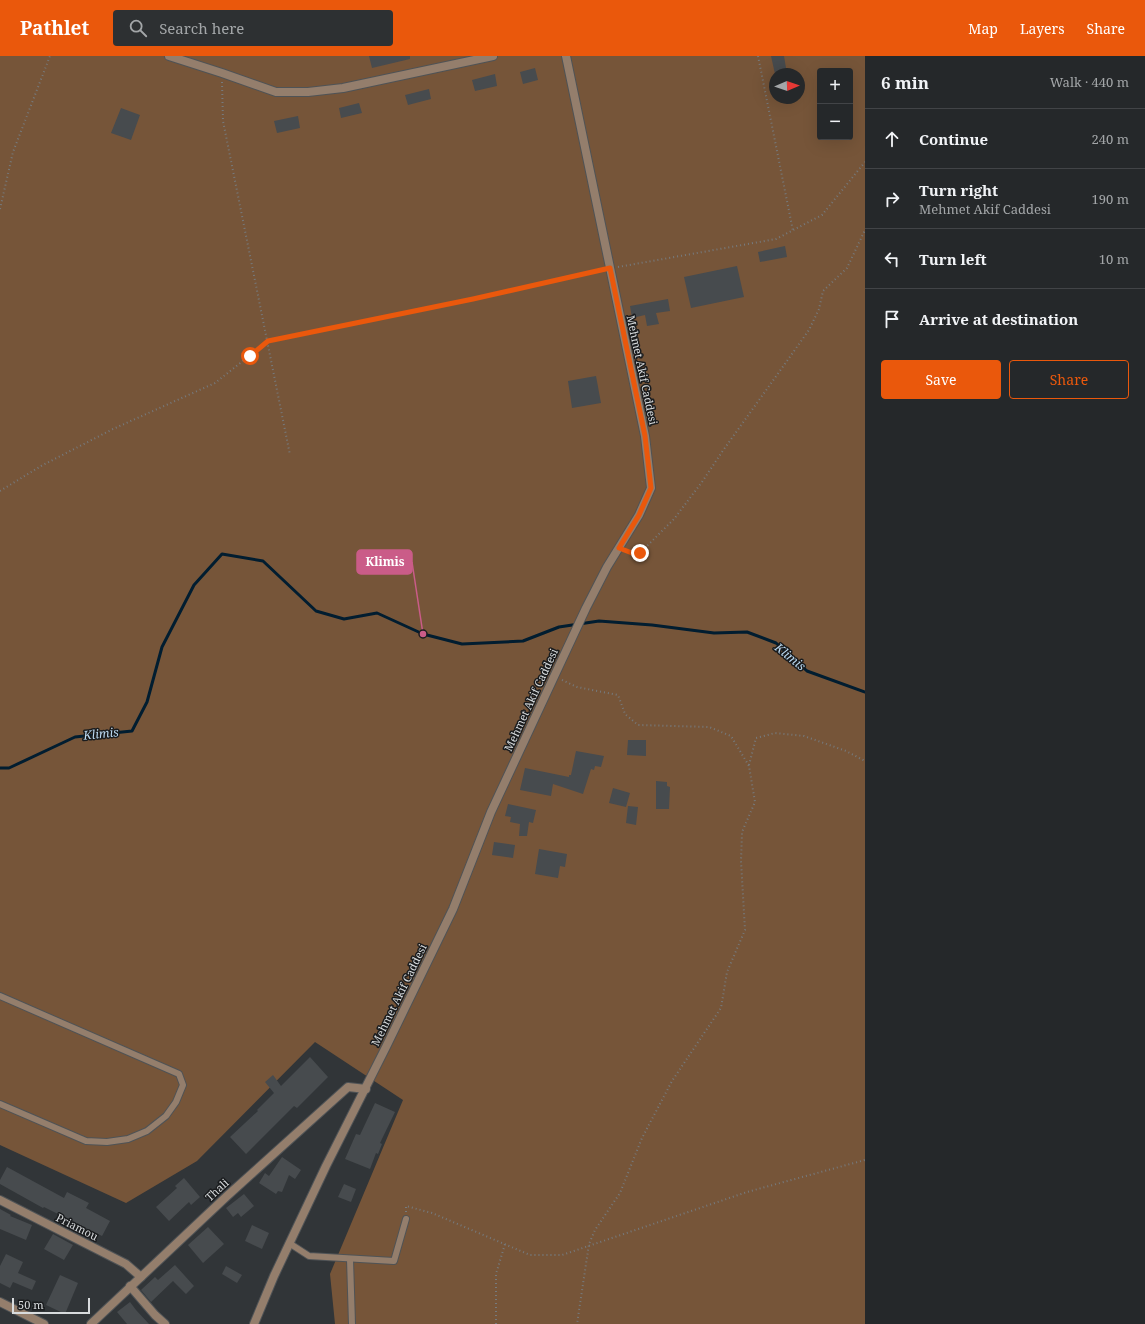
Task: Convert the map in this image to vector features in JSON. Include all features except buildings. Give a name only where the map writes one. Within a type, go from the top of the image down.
[{"type":"street","points":[[169,56],[222,72],[276,92],[308,92],[344,88],[493,56]]},
{"type":"street","name":"Mehmet Akif Caddesi","points":[[254,1324],[289,1243],[326,1166],[366,1089],[453,909],[492,812],[586,608],[607,567],[639,515],[651,488],[645,436],[566,56]]},
{"type":"street","name":"Thali","points":[[91,1324],[226,1196],[348,1087],[366,1089]]},
{"type":"street","name":"Priamou","points":[[0,1200],[126,1264],[140,1277]]},
{"type":"street","points":[[130,1286],[155,1315],[165,1324]]},
{"type":"street","points":[[0,1302],[44,1324]]},
{"type":"lane","points":[[0,996],[179,1074],[183,1085],[176,1102],[166,1116],[147,1131],[128,1139],[107,1142],[86,1141],[0,1104]]},
{"type":"lane","points":[[289,1243],[309,1256],[394,1261],[406,1218]]},
{"type":"lane","points":[[350,1259],[352,1324]]},
{"type":"path","points":[[0,209],[13,152],[50,56]]},
{"type":"path","points":[[758,56],[793,232]]},
{"type":"path","points":[[222,72],[221,91],[223,121],[290,455]]},
{"type":"path","points":[[0,491],[41,466],[113,429],[215,382],[268,341],[473,299],[610,268],[776,239],[793,232],[822,215],[865,162]]},
{"type":"path","points":[[619,548],[632,553],[640,553],[674,519],[702,482],[809,330],[819,309],[823,290],[846,268],[865,230]]},
{"type":"path","points":[[554,677],[577,687],[618,695],[625,714],[638,725],[709,727],[731,736],[749,766],[755,802],[742,832],[741,861],[745,930],[727,972],[721,1008],[672,1082],[642,1138],[620,1193],[595,1230],[589,1244],[578,1324]]},
{"type":"path","points":[[749,766],[756,738],[775,733],[804,736],[846,751],[865,761]]},
{"type":"path","points":[[406,1218],[406,1206],[432,1213],[530,1255],[562,1255],[589,1244],[747,1192],[865,1160]]},
{"type":"path","points":[[496,1324],[496,1274],[505,1244]]},
{"type":"shaded area","points":[[0,56],[865,56],[865,1324],[335,1324],[330,1274],[403,1100],[315,1042],[197,1161],[126,1203],[0,1145]]},
{"type":"waterway","name":"Klimis","points":[[0,768],[9,768],[75,737],[132,731],[147,702],[162,647],[194,585],[222,554],[263,561],[316,611],[344,619],[377,613],[423,634],[462,644],[523,641],[559,627],[599,621],[652,625],[714,633],[747,632],[776,643],[807,671],[865,692]]},
{"type":"place","name":"Klimis","points":[[423,634]]},
{"type":"route","points":[[250,356],[268,341],[473,299],[610,268],[645,436],[651,488],[639,515],[619,548],[632,553],[640,553]]}]
